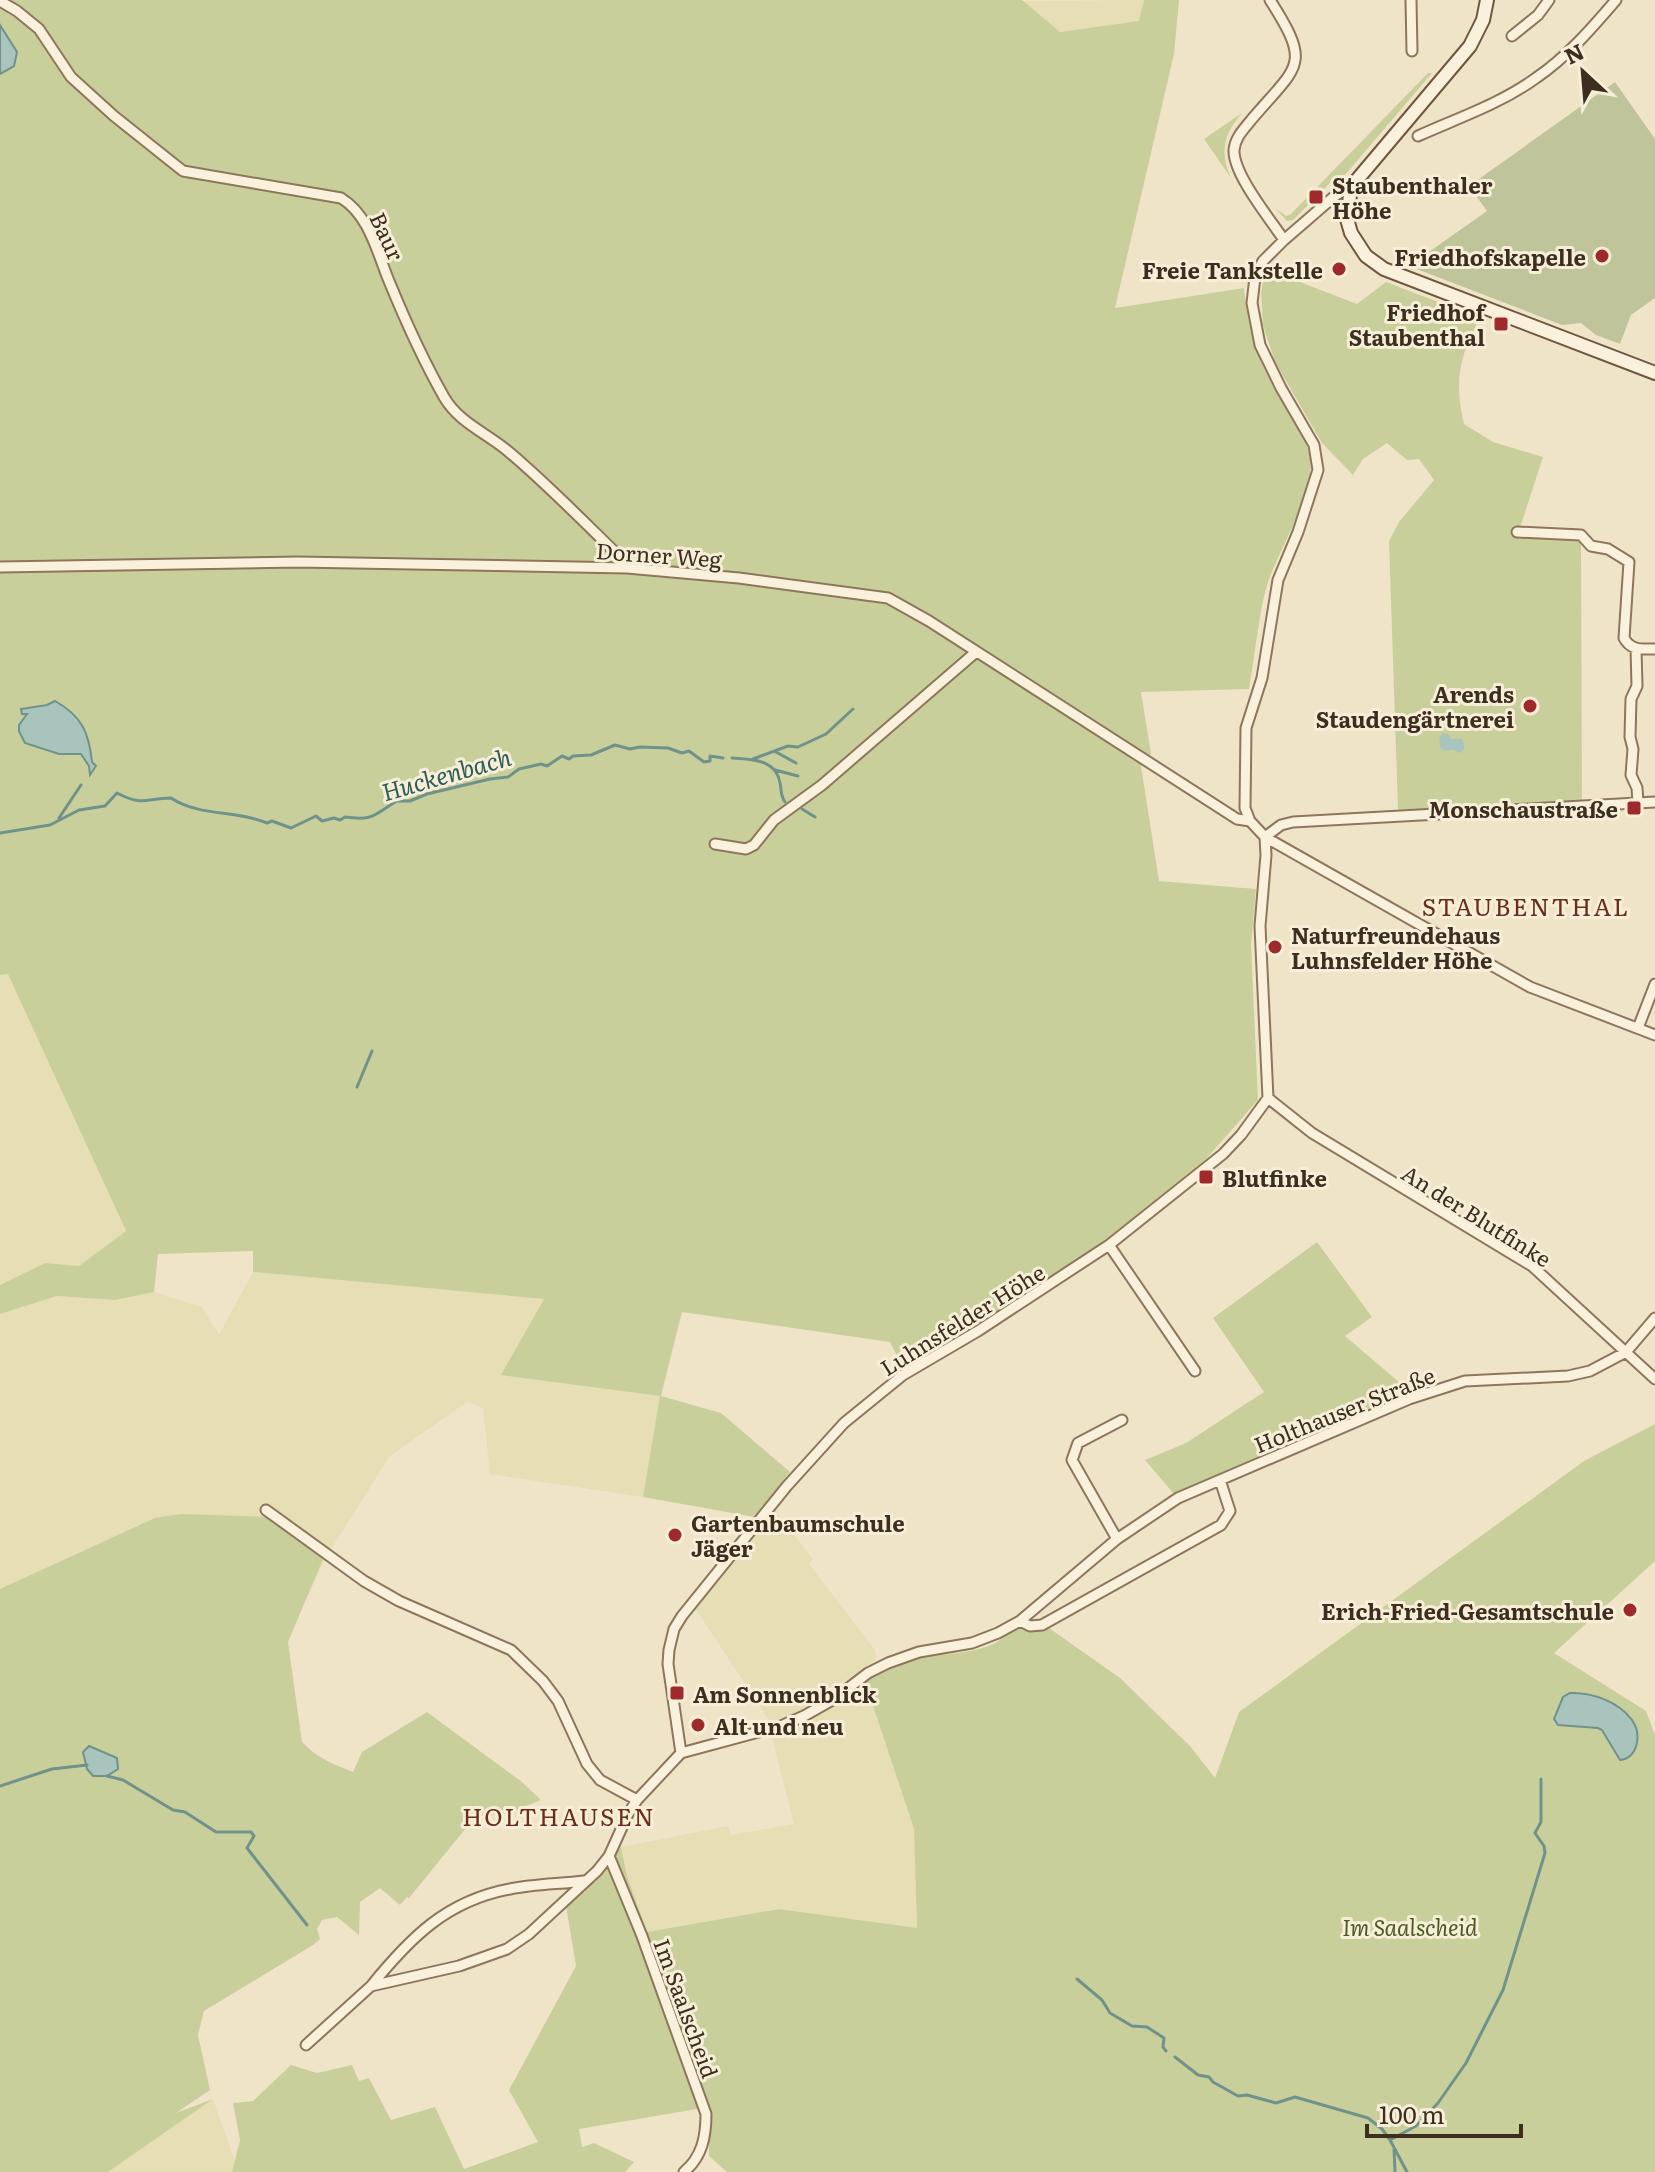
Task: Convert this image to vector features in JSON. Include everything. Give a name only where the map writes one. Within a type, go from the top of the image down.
[{"type":"main road","points":[[1487,0],[1483,20],[1470,46],[1351,187],[1347,202],[1351,233],[1366,256],[1384,269],[1655,373]]},
{"type":"street","points":[[1270,0],[1293,36],[1296,62],[1288,77],[1242,130],[1234,150],[1239,170],[1284,240]]},
{"type":"street","points":[[1411,0],[1412,51]]},
{"type":"street","points":[[1512,36],[1538,15],[1549,0]]},
{"type":"street","points":[[1418,136],[1487,106],[1537,78],[1589,31],[1616,0]]},
{"type":"street","name":"Baur","points":[[0,1],[39,29],[71,77],[183,171],[341,198],[354,206],[374,243],[421,353],[448,403],[464,420],[527,467],[620,557],[627,568]]},
{"type":"street","points":[[1351,187],[1336,195],[1284,240],[1258,269],[1252,303],[1266,360],[1314,445],[1318,470],[1278,580],[1262,678],[1246,728],[1244,800],[1250,821],[1265,837],[1530,987],[1655,1035]]},
{"type":"street","points":[[1517,532],[1581,535],[1591,546],[1608,549],[1629,562],[1624,638],[1628,645],[1636,649],[1655,649]]},
{"type":"street","name":"Dorner Weg","points":[[0,567],[298,562],[627,568],[739,578],[888,598],[1237,819],[1250,821]]},
{"type":"street","points":[[1636,649],[1637,686],[1631,699],[1630,737],[1633,749],[1631,775],[1637,788],[1638,802]]},
{"type":"street","points":[[715,844],[751,848],[774,820],[822,785],[976,652]]},
{"type":"street","points":[[1265,837],[1281,825],[1293,822],[1655,802]]},
{"type":"street","points":[[1265,837],[1260,926],[1268,1098]]},
{"type":"street","points":[[1638,1028],[1655,984]]},
{"type":"street","name":"Luhnsfelder Höhe","points":[[681,1753],[668,1664],[674,1629],[787,1486],[844,1423],[903,1375],[978,1331],[1109,1245],[1223,1154],[1268,1098]]},
{"type":"street","name":"An der Blutfinke","points":[[1268,1098],[1312,1133],[1532,1266],[1655,1379]]},
{"type":"street","points":[[1109,1245],[1195,1371]]},
{"type":"street","name":"Holthauser Straße","points":[[681,1753],[781,1726],[824,1705],[868,1673],[888,1663],[919,1652],[972,1643],[1020,1621],[1117,1539],[1178,1498],[1441,1388],[1465,1381],[1568,1376],[1590,1371],[1626,1352],[1655,1318]]},
{"type":"street","points":[[1117,1539],[1072,1460],[1078,1443],[1122,1420]]},
{"type":"street","name":"Holthauser Straße","points":[[1020,1621],[1030,1626],[1042,1625],[1221,1525],[1230,1511],[1220,1480]]},
{"type":"street","points":[[266,1510],[364,1581],[399,1601],[511,1650],[520,1657],[558,1701],[587,1764],[600,1780],[637,1800]]},
{"type":"street","points":[[371,1986],[459,1966],[507,1949],[529,1934],[609,1856],[637,1800],[681,1753]]},
{"type":"street","name":"Im Saalscheid","points":[[609,1856],[642,1936],[706,2114],[706,2133],[700,2153],[684,2172]]},
{"type":"street","points":[[306,2045],[371,1986],[403,1947],[446,1913],[481,1896],[511,1888],[585,1881]]},
{"type":"shaded area","points":[[1144,0],[1140,21],[1060,32],[1021,1]]},
{"type":"shaded area","points":[[0,954],[126,1232],[79,1266],[45,1263],[0,1285]]},
{"type":"shaded area","points":[[253,1272],[545,1299],[502,1375],[661,1396],[643,1497],[490,1474],[483,1408],[467,1402],[390,1456],[326,1557],[308,1596],[150,1619],[0,1648],[0,1314],[57,1296],[115,1300],[154,1292],[202,1307],[219,1335]]},
{"type":"shaded area","points":[[775,1510],[813,1559],[809,1564],[875,1650],[876,1657],[800,1711],[771,1723],[695,1608]]},
{"type":"shaded area","points":[[865,1682],[914,1829],[917,1928],[779,1909],[647,1932],[627,1876],[621,1847],[728,1826],[731,1835],[794,1824],[771,1734],[810,1720]]},
{"type":"shaded area","points":[[213,2099],[235,2161],[232,2172],[108,2172]]},
{"type":"green space","points":[[0,0],[1022,0],[1060,32],[1139,21],[1144,0],[1179,0],[1174,54],[1115,308],[1244,288],[1260,361],[1303,435],[1310,458],[1310,472],[1302,503],[1269,579],[1249,689],[1141,692],[1151,754],[1141,766],[1159,881],[1256,889],[1251,945],[1258,1100],[1206,1159],[1110,1236],[1013,1303],[903,1368],[890,1342],[682,1312],[661,1396],[721,1413],[790,1472],[755,1517],[643,1497],[660,1396],[501,1375],[544,1299],[253,1272],[253,1251],[158,1254],[154,1292],[115,1300],[57,1296],[0,1314],[0,1285],[45,1263],[79,1266],[126,1231],[8,974],[0,975]]},
{"type":"green space","points":[[1428,73],[1432,73],[1345,175],[1330,183],[1293,220],[1287,221],[1275,208],[1286,216],[1291,214]]},
{"type":"green space","points":[[1615,82],[1655,139],[1655,298],[1631,315],[1620,344],[1596,335],[1581,323],[1562,325],[1409,266],[1487,211],[1469,186]]},
{"type":"green space","points":[[1242,113],[1231,128],[1225,144],[1225,160],[1231,178],[1204,139]]},
{"type":"green space","points":[[1266,269],[1357,304],[1386,282],[1480,318],[1467,345],[1460,370],[1459,395],[1464,424],[1493,442],[1543,457],[1518,534],[1581,538],[1582,801],[1398,810],[1389,541],[1399,522],[1434,480],[1419,459],[1407,460],[1387,443],[1363,459],[1353,475],[1322,443],[1275,362],[1263,325],[1261,292]]},
{"type":"green space","points":[[1317,1242],[1372,1317],[1345,1336],[1413,1394],[1174,1494],[1145,1460],[1186,1443],[1264,1392],[1213,1318]]},
{"type":"green space","name":"Im Saalscheid","points":[[1655,1424],[1655,1561],[1554,1653],[1646,1711],[1655,1735],[1655,2172],[727,2172],[709,2156],[709,2107],[579,2129],[582,2147],[594,2143],[634,2162],[625,2172],[232,2172],[240,2140],[233,2103],[253,2101],[291,2065],[317,2073],[352,2065],[359,2081],[369,2078],[391,2120],[435,2107],[464,2169],[538,2142],[509,2090],[576,1966],[566,1906],[621,1847],[627,1876],[647,1932],[779,1909],[917,1928],[914,1829],[865,1682],[878,1672],[907,1660],[986,1647],[1019,1628],[1049,1628],[1120,1678],[1190,1746],[1215,1778],[1239,1712],[1584,1461]]},
{"type":"green space","points":[[181,1514],[267,1517],[323,1559],[288,1642],[302,1742],[313,1752],[353,1772],[362,1752],[427,1712],[522,1782],[541,1800],[508,1813],[475,1817],[400,1905],[380,1888],[360,1902],[359,1935],[337,1917],[322,1920],[317,1929],[320,1939],[313,1945],[204,2011],[198,2035],[210,2090],[176,2113],[213,2099],[108,2172],[0,2172],[0,1589],[155,1518]]},
{"type":"water","points":[[0,25],[17,52],[14,66],[0,74]]},
{"type":"water","points":[[55,701],[72,713],[82,726],[89,742],[92,762],[96,766],[90,775],[89,766],[81,754],[59,754],[25,743],[19,731],[19,725],[27,714],[22,714],[21,709]]},
{"type":"water","points":[[1570,1693],[1604,1699],[1627,1714],[1637,1732],[1631,1755],[1620,1760],[1598,1728],[1558,1725],[1554,1719],[1563,1697]]},
{"type":"water","points":[[89,1746],[117,1758],[118,1769],[107,1776],[93,1776],[87,1769],[83,1752]]},
{"type":"waterway","points":[[753,759],[788,746],[798,747],[826,734],[853,709]]},
{"type":"waterway","points":[[1445,739],[1445,745],[1458,744],[1459,747]]},
{"type":"waterway","name":"Huckenbach","points":[[0,833],[50,825],[79,810],[105,806],[117,793],[139,801],[171,798],[194,808],[267,823],[272,821],[291,828],[316,816],[322,821],[368,817],[397,801],[410,801],[427,794],[508,777],[519,769],[541,764],[547,766],[562,756],[569,759],[591,755],[615,745],[630,749],[689,751],[704,762],[710,761],[710,756],[723,758]]},
{"type":"waterway","points":[[776,752],[796,763]]},
{"type":"waterway","name":"Huckenbach","points":[[732,758],[762,762],[773,769],[778,775],[785,802]]},
{"type":"waterway","points":[[775,770],[798,776]]},
{"type":"waterway","points":[[59,818],[81,785]]},
{"type":"waterway","name":"Huckenbach","points":[[802,809],[815,817]]},
{"type":"waterway","points":[[357,1087],[372,1051]]},
{"type":"waterway","points":[[0,1786],[52,1769],[87,1765]]},
{"type":"waterway","points":[[107,1776],[123,1780],[216,1832],[251,1832],[254,1836],[247,1848],[307,1925]]},
{"type":"waterway","points":[[1390,2140],[1416,2126],[1438,2103],[1466,2063],[1503,1990],[1545,1853],[1535,1833],[1541,1822],[1541,1779]]},
{"type":"waterway","points":[[1077,1979],[1102,2000],[1110,2013],[1132,2026],[1147,2027],[1164,2038],[1166,2051]]},
{"type":"waterway","points":[[1175,2057],[1198,2075],[1209,2077],[1238,2096],[1247,2095],[1276,2103],[1295,2097],[1368,2118],[1390,2140],[1407,2172]]},
{"type":"waterway","points":[[1394,2149],[1395,2172]]},
{"type":"place","name":"Staubenthaler Höhe","points":[[1316,197]]},
{"type":"place","name":"Friedhofskapelle","points":[[1602,256]]},
{"type":"place","name":"Freie Tankstelle","points":[[1339,269]]},
{"type":"place","name":"Friedhof Staubenthal","points":[[1501,324]]},
{"type":"place","name":"Arends Staudengärtnerei","points":[[1530,706]]},
{"type":"place","name":"Monschaustraße","points":[[1634,808]]},
{"type":"place","name":"Naturfreundehaus Luhnsfelder Höhe","points":[[1275,947]]},
{"type":"place","name":"Blutfinke","points":[[1206,1177]]},
{"type":"place","name":"Gartenbaumschule Jäger","points":[[675,1535]]},
{"type":"place","name":"Erich-Fried-Gesamtschule","points":[[1630,1610]]},
{"type":"place","name":"Am Sonnenblick","points":[[677,1693]]},
{"type":"place","name":"Alt und neu","points":[[698,1725]]},
{"type":"district","name":"STAUBENTHAL","points":[[1526,905]]},
{"type":"district","name":"HOLTHAUSEN","points":[[559,1815]]}]
